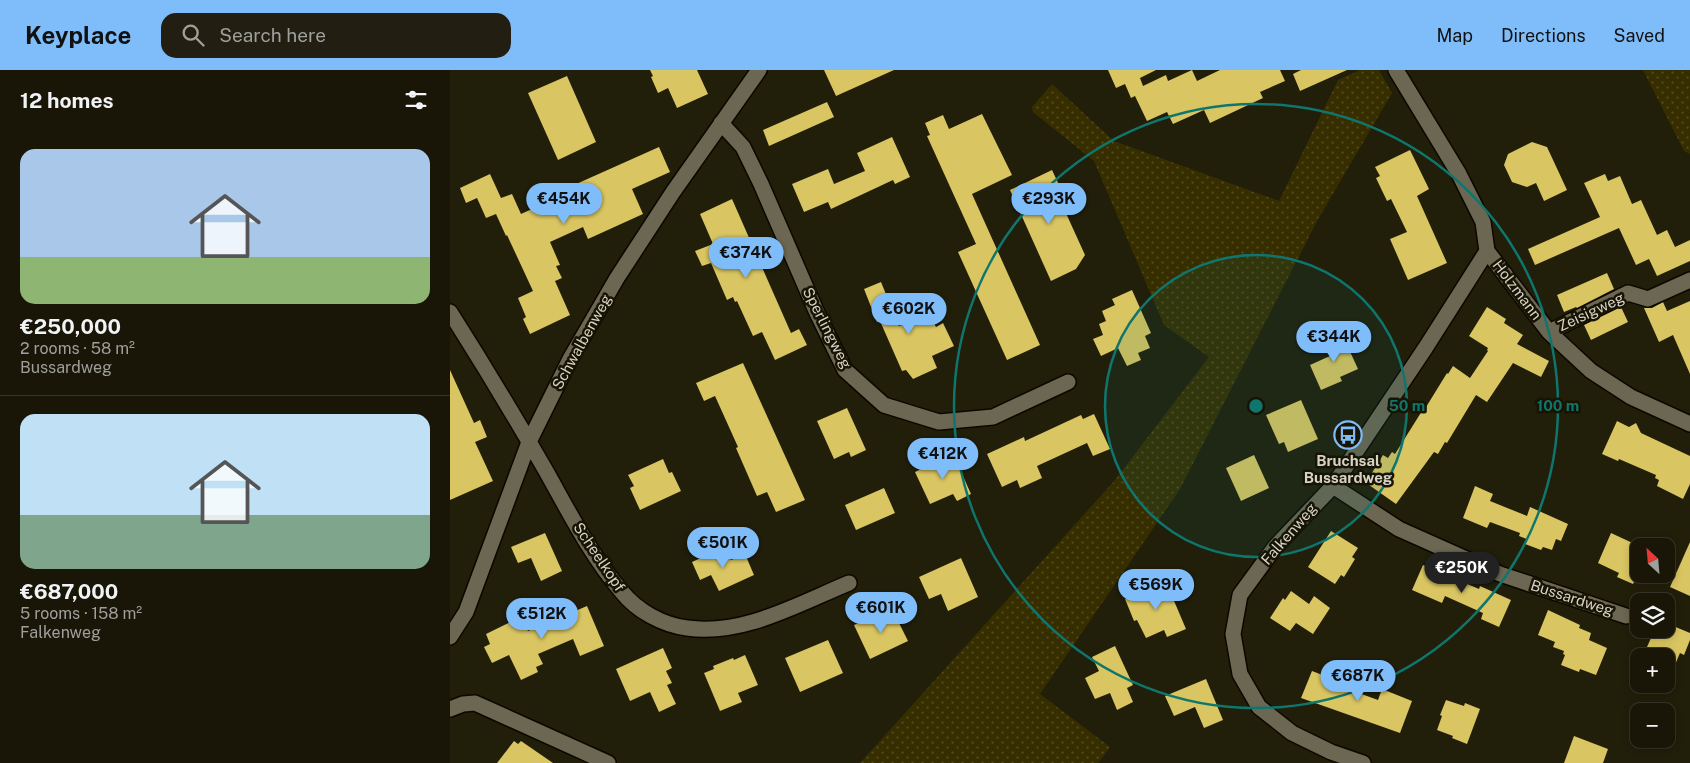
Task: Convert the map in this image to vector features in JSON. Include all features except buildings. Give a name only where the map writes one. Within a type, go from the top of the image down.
[{"type":"street","name":"Schwalbenweg","points":[[450,637],[466,612],[530,442],[570,359],[617,278],[721,123],[759,70]]},
{"type":"street","name":"Holzmann","points":[[1396,70],[1459,174],[1483,222],[1487,251],[1548,332],[1591,371],[1630,397],[1690,424]]},
{"type":"street","name":"Sperlingweg","points":[[721,123],[742,148],[761,184],[816,313],[845,370],[884,405],[939,422],[993,417],[1068,382]]},
{"type":"street","name":"Falkenweg","points":[[1363,763],[1331,752],[1292,733],[1260,707],[1240,674],[1233,634],[1240,595],[1275,547],[1333,486],[1426,347],[1487,251]]},
{"type":"street","name":"Zeisigweg","points":[[1548,332],[1628,294],[1648,299],[1690,280]]},
{"type":"street","name":"Scheelkopf","points":[[450,312],[530,442],[591,550],[622,593],[649,616],[686,628],[728,628],[772,615],[849,583]]},
{"type":"street","name":"Bussardweg","points":[[1333,486],[1399,530],[1500,574],[1626,616]]},
{"type":"street","points":[[450,709],[463,704],[475,703],[608,763]]},
{"type":"shaded area","points":[[1360,70],[1379,70],[1392,93],[1317,221],[1180,489],[1040,694],[1110,747],[1098,763],[860,763],[1115,480],[1209,357],[1164,325],[1094,161],[1033,112],[1032,107],[1052,84],[1114,141],[1279,201],[1338,80]]},
{"type":"shaded area","points":[[1643,70],[1690,70],[1690,154],[1684,151]]},
{"type":"place","name":"Bruchsal Bussardweg","points":[[1348,435]]}]
